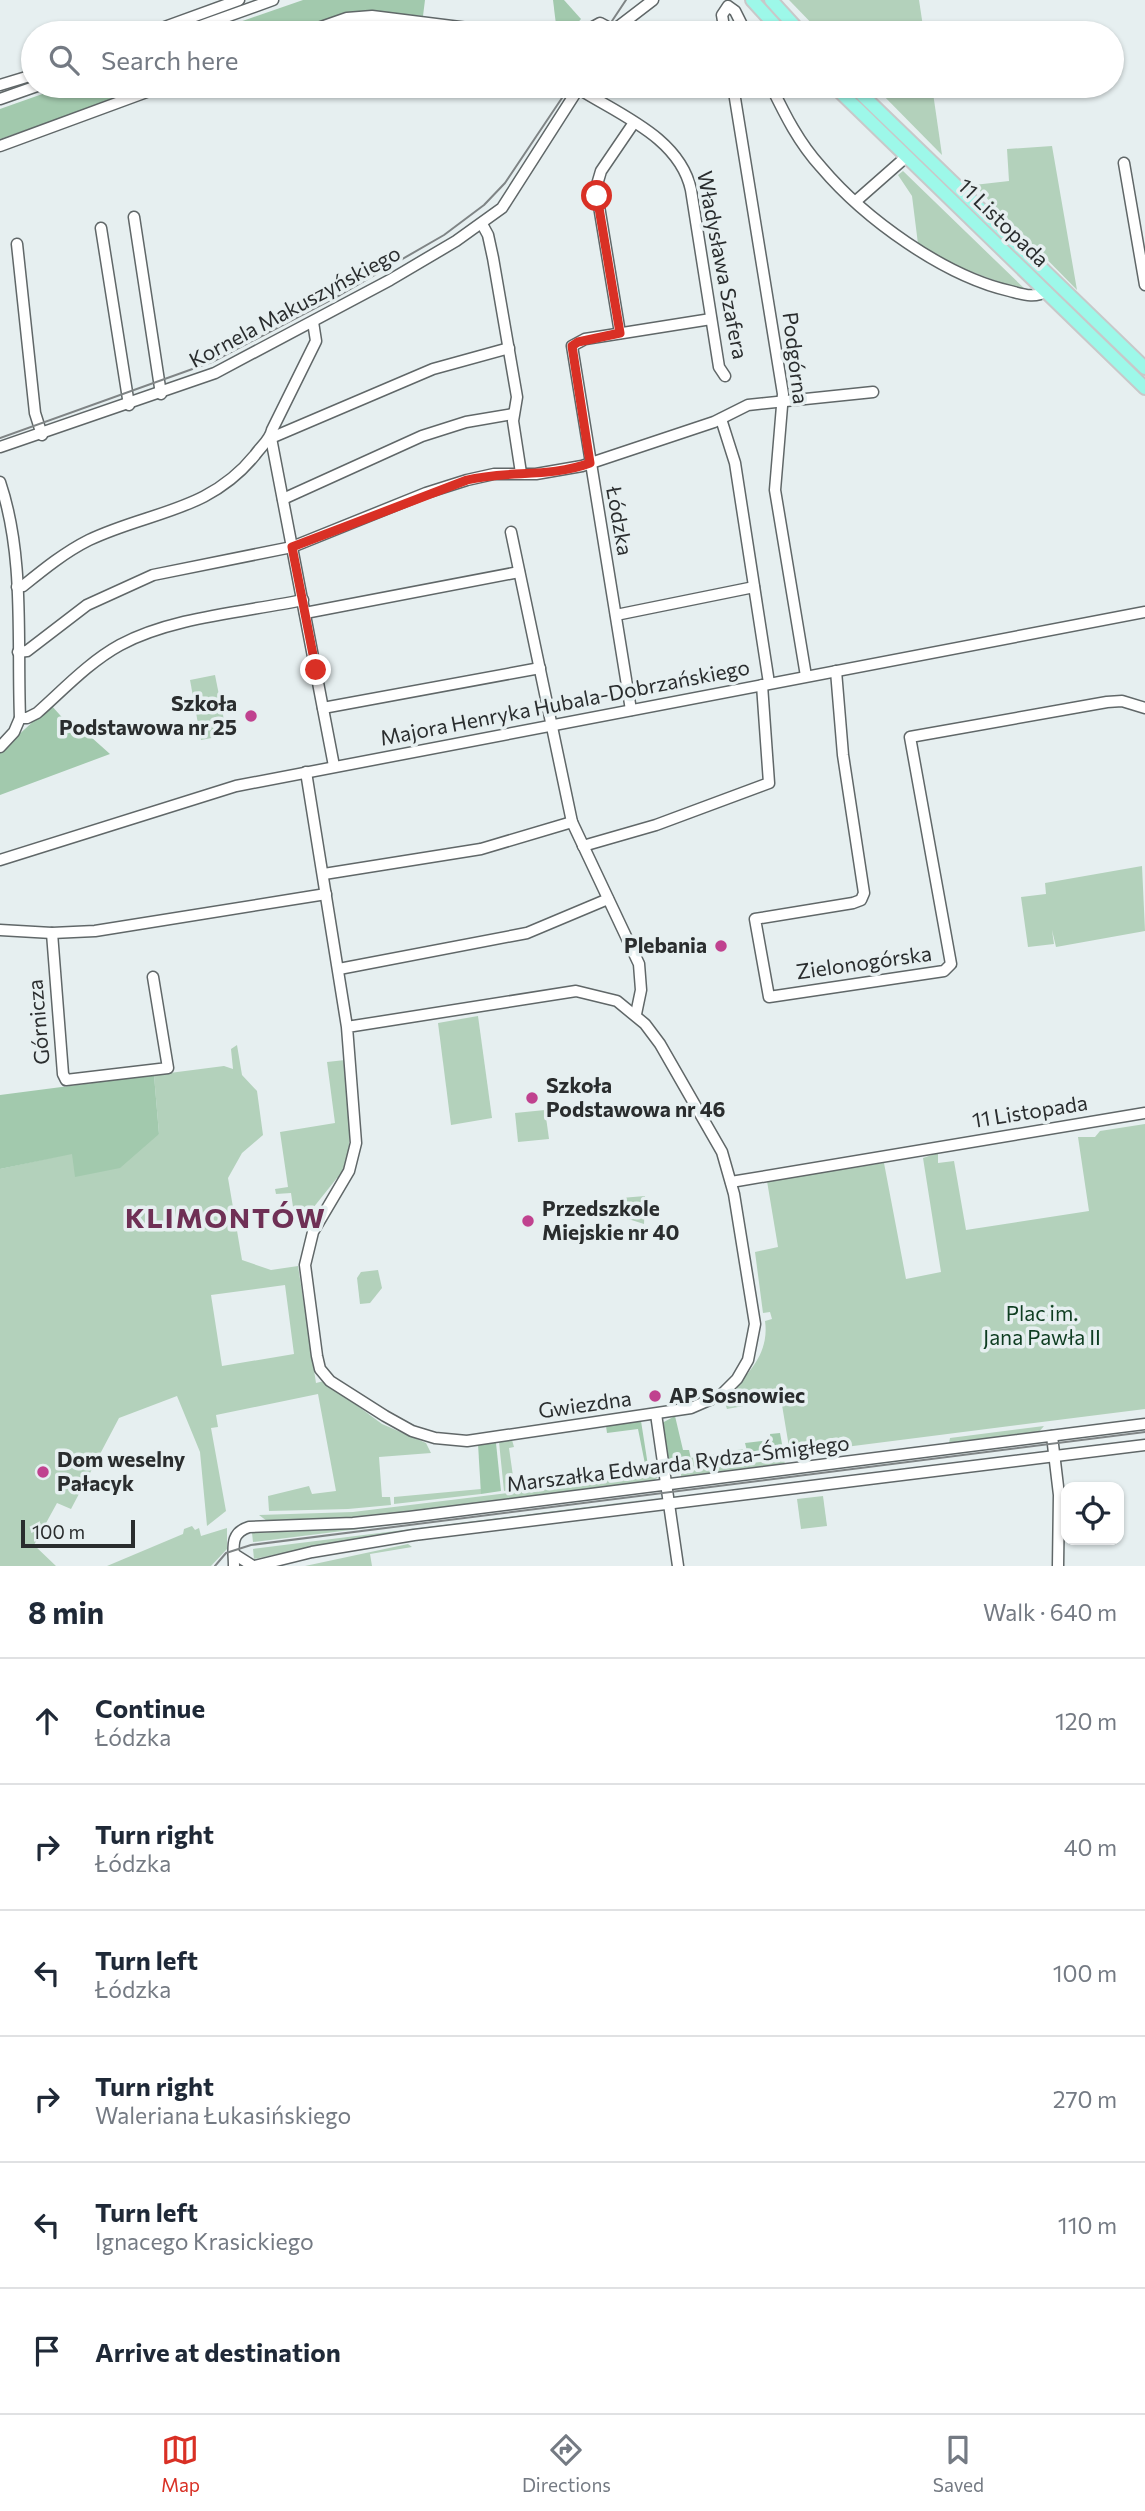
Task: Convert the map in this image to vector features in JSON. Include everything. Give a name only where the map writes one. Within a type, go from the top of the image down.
[{"type":"main road","points":[[752,0],[771,21]]},
{"type":"main road","points":[[771,0],[790,21]]},
{"type":"main road","name":"11 Listopada","points":[[846,98],[1145,388]]},
{"type":"main road","name":"11 Listopada","points":[[865,98],[1145,368]]},
{"type":"street","points":[[181,21],[239,0]]},
{"type":"street","points":[[214,21],[273,0]]},
{"type":"street","points":[[625,21],[653,0]]},
{"type":"street","points":[[723,21],[722,15],[727,6],[735,11],[740,21]]},
{"type":"street","points":[[338,21],[372,16],[412,21]]},
{"type":"street","points":[[0,85],[21,79]]},
{"type":"street","points":[[0,99],[21,92]]},
{"type":"street","points":[[0,146],[130,98]]},
{"type":"street","name":"Kornela Makuszyńskiego","points":[[0,447],[162,394],[215,373],[313,323],[482,224],[507,202],[573,98]]},
{"type":"street","name":"Władysława Szafera","points":[[596,98],[676,155],[688,177],[719,367],[725,376]]},
{"type":"street","name":"Podgórna","points":[[735,98],[784,399],[775,490],[806,676]]},
{"type":"street","points":[[777,98],[793,132],[822,169],[856,201],[907,242],[962,275],[1028,295],[1046,291]]},
{"type":"street","points":[[620,333],[596,188],[601,171],[633,124]]},
{"type":"street","points":[[856,201],[906,157]]},
{"type":"street","points":[[1124,163],[1145,285]]},
{"type":"street","points":[[134,217],[162,394]]},
{"type":"street","points":[[482,224],[488,235],[518,404],[513,414],[521,473]]},
{"type":"street","points":[[101,228],[129,405]]},
{"type":"street","points":[[17,244],[36,413],[42,435]]},
{"type":"street","name":"Łódzka","points":[[631,710],[572,346],[578,342],[620,333],[710,318]]},
{"type":"street","points":[[313,323],[316,341],[272,430],[271,438],[334,766]]},
{"type":"street","points":[[17,587],[23,586],[66,553],[91,539],[193,503],[215,492],[240,473],[271,438],[433,369],[509,348]]},
{"type":"street","points":[[1135,378],[1145,368]]},
{"type":"street","points":[[18,652],[27,651],[87,605],[134,581],[292,547],[426,493],[480,476],[552,471],[590,463],[721,419],[748,405],[784,399],[873,392]]},
{"type":"street","points":[[283,499],[422,436],[466,422],[513,414]]},
{"type":"street","points":[[583,846],[656,825],[769,783],[766,684],[754,587],[735,463],[721,419]]},
{"type":"street","points":[[0,482],[12,527],[17,587],[20,718],[14,732],[0,747]]},
{"type":"street","points":[[511,532],[572,822],[639,964],[641,990],[636,1014]]},
{"type":"street","points":[[305,613],[519,572]]},
{"type":"street","points":[[616,615],[754,587]]},
{"type":"street","points":[[20,718],[27,719],[37,713],[105,655],[136,638],[173,625],[303,600]]},
{"type":"street","name":"Majora Henryka Hubala-Dobrzańskiego","points":[[0,860],[208,793],[334,766],[1145,612]]},
{"type":"street","points":[[323,708],[540,668]]},
{"type":"street","name":"Zielonogórska","points":[[836,671],[843,755],[864,893],[861,900],[853,903],[755,919],[769,997],[944,971],[951,964],[910,737],[1107,702],[1122,701],[1145,708]]},
{"type":"street","name":"Gwiezdna","points":[[306,772],[347,1027],[356,1143],[349,1171],[313,1232],[305,1265],[317,1356],[325,1376],[412,1431],[435,1438],[467,1441],[656,1414],[711,1401],[737,1379],[748,1360],[755,1324],[731,1182],[722,1152],[691,1096],[660,1044],[636,1014],[617,1001],[576,991],[347,1027]]},
{"type":"street","points":[[324,874],[481,849],[572,822]]},
{"type":"street","points":[[0,930],[52,933],[95,931],[326,894]]},
{"type":"street","points":[[339,969],[527,933],[608,899]]},
{"type":"street","name":"Górnicza","points":[[52,933],[66,1080],[168,1068],[153,977]]},
{"type":"street","name":"11 Listopada","points":[[731,1182],[1145,1113]]},
{"type":"street","points":[[656,1414],[678,1566]]},
{"type":"street","name":"Marszałka Edwarda Rydza-Śmigłego","points":[[1145,1424],[367,1522],[249,1527],[239,1531],[233,1540],[234,1553],[254,1566],[360,1543],[1145,1445]]},
{"type":"street","points":[[1052,1436],[1059,1495],[1058,1566]]},
{"type":"street","points":[[234,1553],[234,1566]]},
{"type":"green space","points":[[303,0],[425,0],[423,16],[371,11],[346,14],[326,21],[243,21]]},
{"type":"green space","points":[[553,0],[564,0],[581,19],[579,21],[556,21]]},
{"type":"green space","points":[[789,0],[919,0],[922,21],[809,21]]},
{"type":"green space","points":[[31,98],[118,98],[0,139],[0,109]]},
{"type":"green space","points":[[886,98],[934,98],[942,155]]},
{"type":"green space","points":[[1052,146],[1077,290],[974,185],[1009,181],[1007,149]]},
{"type":"green space","points":[[903,171],[1029,293],[956,266],[918,244],[912,196],[898,175]]},
{"type":"green space","points":[[215,675],[227,735],[201,740],[190,680]]},
{"type":"green space","points":[[51,705],[76,733],[82,729],[110,754],[0,795],[0,752]]},
{"type":"green space","points":[[1142,866],[1145,931],[1056,947],[1052,930],[1054,944],[1028,947],[1021,897],[1046,894],[1045,883]]},
{"type":"green space","points":[[478,1016],[492,1118],[451,1125],[438,1023]]},
{"type":"green space","points":[[237,1045],[242,1075],[257,1091],[263,1135],[242,1153],[228,1178],[242,1260],[271,1270],[298,1266],[316,1383],[324,1381],[382,1424],[426,1443],[431,1453],[379,1457],[382,1497],[390,1497],[391,1505],[269,1511],[268,1496],[309,1486],[312,1494],[336,1491],[318,1394],[216,1415],[218,1427],[211,1428],[226,1511],[207,1526],[200,1452],[177,1396],[119,1418],[71,1509],[57,1503],[34,1545],[56,1566],[0,1566],[0,1169],[159,1134],[154,1075],[224,1066],[233,1069],[231,1049]],"holes":[[[285,1285],[294,1354],[222,1366],[211,1295]]]},
{"type":"green space","points":[[345,1060],[350,1135],[345,1165],[340,1179],[337,1178],[309,1213],[294,1214],[291,1193],[276,1194],[275,1189],[288,1187],[280,1132],[335,1123],[327,1062]]},
{"type":"green space","points":[[154,1075],[159,1134],[120,1168],[75,1177],[72,1154],[0,1169],[0,1095]]},
{"type":"green space","points":[[545,1110],[549,1139],[518,1142],[515,1113]]},
{"type":"green space","name":"Plac im. Jana Pawła II","points":[[1145,1124],[1145,1409],[814,1451],[812,1445],[789,1447],[781,1399],[727,1409],[724,1400],[748,1374],[760,1355],[766,1333],[765,1321],[772,1319],[770,1312],[763,1313],[755,1252],[778,1247],[767,1181],[884,1163],[906,1279],[941,1272],[923,1158],[938,1153],[938,1163],[954,1161],[966,1230],[1089,1211],[1078,1137],[1095,1137],[1100,1131]]},
{"type":"green space","points":[[645,1196],[644,1224],[619,1216],[617,1203],[621,1198]]},
{"type":"green space","points":[[378,1270],[382,1288],[370,1303],[360,1304],[357,1278],[361,1272]]},
{"type":"green space","points":[[675,1416],[683,1450],[689,1450],[691,1459],[667,1462],[662,1423]]},
{"type":"green space","points":[[641,1421],[649,1472],[627,1475],[626,1467],[645,1464],[638,1429],[607,1433],[606,1426]]},
{"type":"green space","points":[[1044,1426],[1038,1433],[949,1443],[950,1438]]},
{"type":"green space","points":[[780,1433],[784,1455],[749,1459],[745,1443],[771,1440],[770,1434]]},
{"type":"green space","points":[[512,1440],[514,1447],[509,1448],[514,1483],[563,1476],[564,1483],[504,1491],[499,1442]]},
{"type":"green space","points":[[496,1443],[501,1491],[481,1494],[478,1444]]},
{"type":"green space","points":[[743,1449],[745,1460],[668,1470],[667,1462]]},
{"type":"green space","points":[[784,1459],[785,1465],[681,1478],[681,1472]]},
{"type":"green space","points":[[661,1474],[653,1482],[372,1517],[267,1521],[259,1515],[353,1512]]},
{"type":"green space","points":[[481,1489],[481,1494],[394,1504],[394,1497]]},
{"type":"green space","points":[[823,1496],[827,1526],[801,1529],[797,1499]]},
{"type":"green space","points":[[666,1497],[355,1539],[254,1559],[253,1549]]},
{"type":"green space","points":[[432,1519],[253,1542],[252,1533],[331,1530]]},
{"type":"green space","points":[[192,1526],[195,1530],[199,1528],[201,1536],[227,1528],[227,1549],[211,1566],[107,1566],[183,1534],[184,1529]]},
{"type":"green space","points":[[408,1544],[412,1547],[370,1554],[372,1566],[305,1566]]},
{"type":"tram line","points":[[612,21],[626,0]]},
{"type":"tram line","points":[[0,438],[212,362],[340,295],[444,235],[484,205],[505,183],[562,98]]},
{"type":"tram line","points":[[215,1566],[226,1553],[251,1545],[1145,1432]]},
{"type":"place","name":"Szkoła Podstawowa nr 25","points":[[251,716]]},
{"type":"place","name":"Plebania","points":[[721,946]]},
{"type":"place","name":"Szkoła Podstawowa nr 46","points":[[532,1098]]},
{"type":"place","name":"Przedszkole Miejskie nr 40","points":[[528,1221]]},
{"type":"place","name":"AP Sosnowiec","points":[[655,1396]]},
{"type":"place","name":"Dom weselny Pałacyk","points":[[43,1472]]},
{"type":"district","name":"KLIMONTÓW","points":[[226,1218]]},
{"type":"route","points":[[316,670],[292,547],[426,493],[467,480],[494,474],[536,474],[590,463],[572,346],[578,342],[620,333],[597,196]]}]
